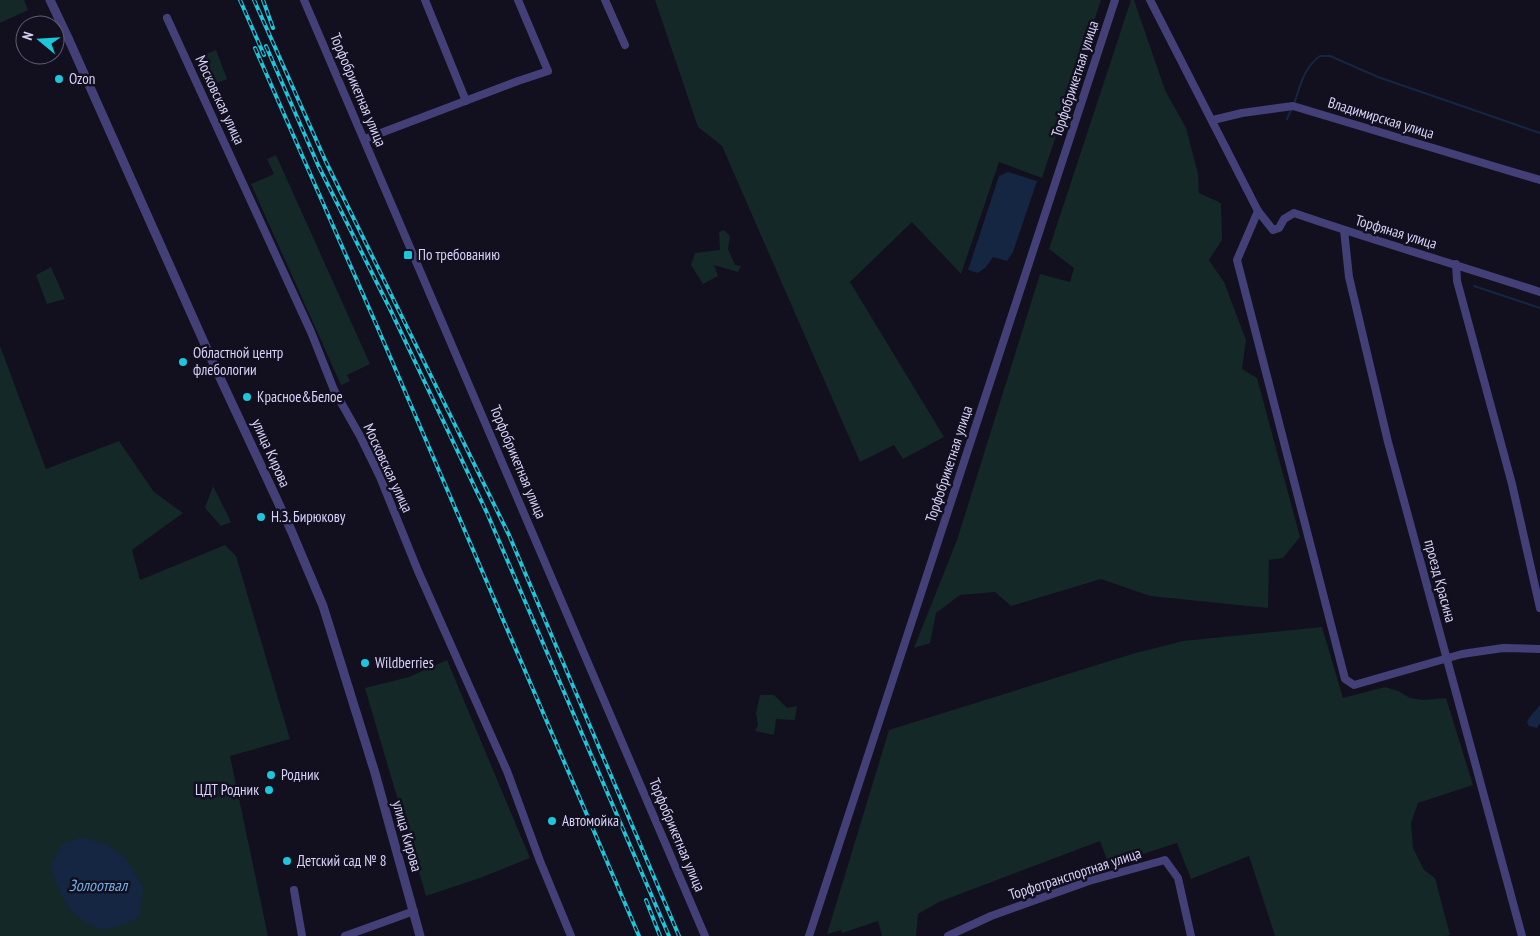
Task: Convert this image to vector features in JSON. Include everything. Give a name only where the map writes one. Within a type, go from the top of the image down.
[{"type":"street","name":"улица Кирова","points":[[50,0],[204,343],[287,521],[323,606],[375,773],[420,936]]},
{"type":"street","name":"Торфобрикетная улица","points":[[304,0],[705,936]]},
{"type":"street","points":[[425,0],[466,101]]},
{"type":"street","points":[[364,139],[548,71],[518,0]]},
{"type":"street","points":[[605,0],[625,45]]},
{"type":"street","name":"Торфобрикетная улица","points":[[809,936],[1115,0]]},
{"type":"street","points":[[1150,0],[1258,211],[1237,260],[1346,679],[1354,685],[1462,654],[1503,648],[1540,649]]},
{"type":"street","name":"Московская улица","points":[[168,18],[311,332],[334,390],[380,477],[418,572],[507,771],[540,861],[571,936]]},
{"type":"street","name":"Владимирская улица","points":[[1213,120],[1242,112],[1293,106],[1540,180]]},
{"type":"street","name":"Торфяная улица","points":[[1258,211],[1273,230],[1280,228],[1284,219],[1294,213],[1540,292]]},
{"type":"street","name":"проезд Красина","points":[[1344,230],[1349,277],[1388,442],[1522,936]]},
{"type":"street","points":[[1456,264],[1457,280],[1512,484],[1540,608]]},
{"type":"street","name":"Торфотранспортная улица","points":[[948,936],[991,916],[1089,881],[1165,860],[1178,878],[1191,936]]},
{"type":"street","points":[[294,890],[302,936]]},
{"type":"street","points":[[345,936],[366,930],[414,911]]},
{"type":"green space","points":[[0,0],[24,0],[28,10],[0,23]]},
{"type":"green space","points":[[655,0],[1101,0],[1042,178],[999,162],[961,274],[912,222],[850,282],[944,437],[903,459],[894,445],[860,462],[722,146],[698,127]]},
{"type":"green space","points":[[1131,0],[1134,0],[1165,90],[1186,128],[1198,174],[1199,193],[1221,203],[1222,240],[1209,260],[1224,282],[1246,340],[1242,369],[1257,378],[1300,537],[1283,558],[1269,560],[1268,608],[1150,596],[1101,579],[1011,606],[995,592],[960,595],[936,613],[930,643],[914,648],[957,540],[1040,274],[1070,282],[1074,268],[1049,249]]},
{"type":"green space","points":[[216,50],[227,79],[212,85],[201,56]]},
{"type":"green space","points":[[276,155],[370,364],[347,375],[350,381],[341,385],[251,184],[274,174],[267,159]]},
{"type":"green space","points":[[724,230],[730,236],[728,249],[735,265],[741,266],[738,272],[714,265],[718,276],[703,284],[691,265],[695,253],[720,250],[719,232]]},
{"type":"green space","points":[[51,267],[65,299],[47,304],[36,275]]},
{"type":"green space","points":[[0,346],[46,469],[119,441],[154,492],[183,513],[132,550],[140,580],[225,545],[236,556],[290,739],[230,756],[268,936],[0,936]]},
{"type":"green space","points":[[213,486],[231,522],[221,526],[205,508]]},
{"type":"green space","points":[[1322,627],[1343,698],[1385,687],[1398,691],[1410,698],[1423,700],[1446,698],[1473,785],[1418,803],[1411,823],[1413,848],[1424,870],[1435,878],[1450,935],[1275,936],[1249,856],[1191,879],[1177,843],[1109,865],[1100,841],[939,902],[918,914],[916,936],[882,936],[878,921],[842,933],[841,930],[827,934],[889,730],[1132,654],[1183,641]]},
{"type":"green space","points":[[447,660],[530,858],[480,878],[426,896],[365,688],[409,677]]},
{"type":"green space","points":[[760,695],[774,695],[787,708],[797,706],[795,720],[776,719],[774,735],[755,731],[758,725],[756,713]]},
{"type":"water","points":[[1008,172],[1037,181],[1013,252],[1007,261],[993,257],[986,267],[978,273],[968,270],[999,176]]},
{"type":"water","points":[[1540,705],[1540,723],[1537,728],[1529,726],[1527,722],[1529,718]]},
{"type":"water","name":"Золоотвал","points":[[83,837],[108,845],[126,859],[143,887],[139,917],[119,926],[103,929],[83,921],[70,909],[60,893],[51,867],[62,844]]},
{"type":"waterway","points":[[1294,104],[1306,71],[1320,56],[1330,56],[1378,77],[1540,133]]},
{"type":"waterway","points":[[1287,119],[1292,108]]},
{"type":"waterway","points":[[1474,286],[1540,308]]},
{"type":"railway","points":[[240,0],[264,55]]},
{"type":"railway","points":[[254,0],[326,162],[509,535],[679,936]]},
{"type":"railway","points":[[263,0],[273,28]]},
{"type":"railway","points":[[266,46],[318,165],[390,309],[487,513],[669,936]]},
{"type":"railway","points":[[255,48],[376,324],[639,936]]},
{"type":"railway","points":[[646,900],[660,936]]},
{"type":"place","name":"Ozon","points":[[59,79]]},
{"type":"place","name":"По требованию","points":[[408,255]]},
{"type":"place","name":"Областной центр флебологии","points":[[183,362]]},
{"type":"place","name":"Красное&Белое","points":[[247,397]]},
{"type":"place","name":"Н.З. Бирюкову","points":[[261,517]]},
{"type":"place","name":"Wildberries","points":[[365,663]]},
{"type":"place","name":"Родник","points":[[271,775]]},
{"type":"place","name":"ЦДТ Родник","points":[[269,790]]},
{"type":"place","name":"Автомойка","points":[[552,821]]},
{"type":"place","name":"Детский сад № 8","points":[[287,861]]}]
